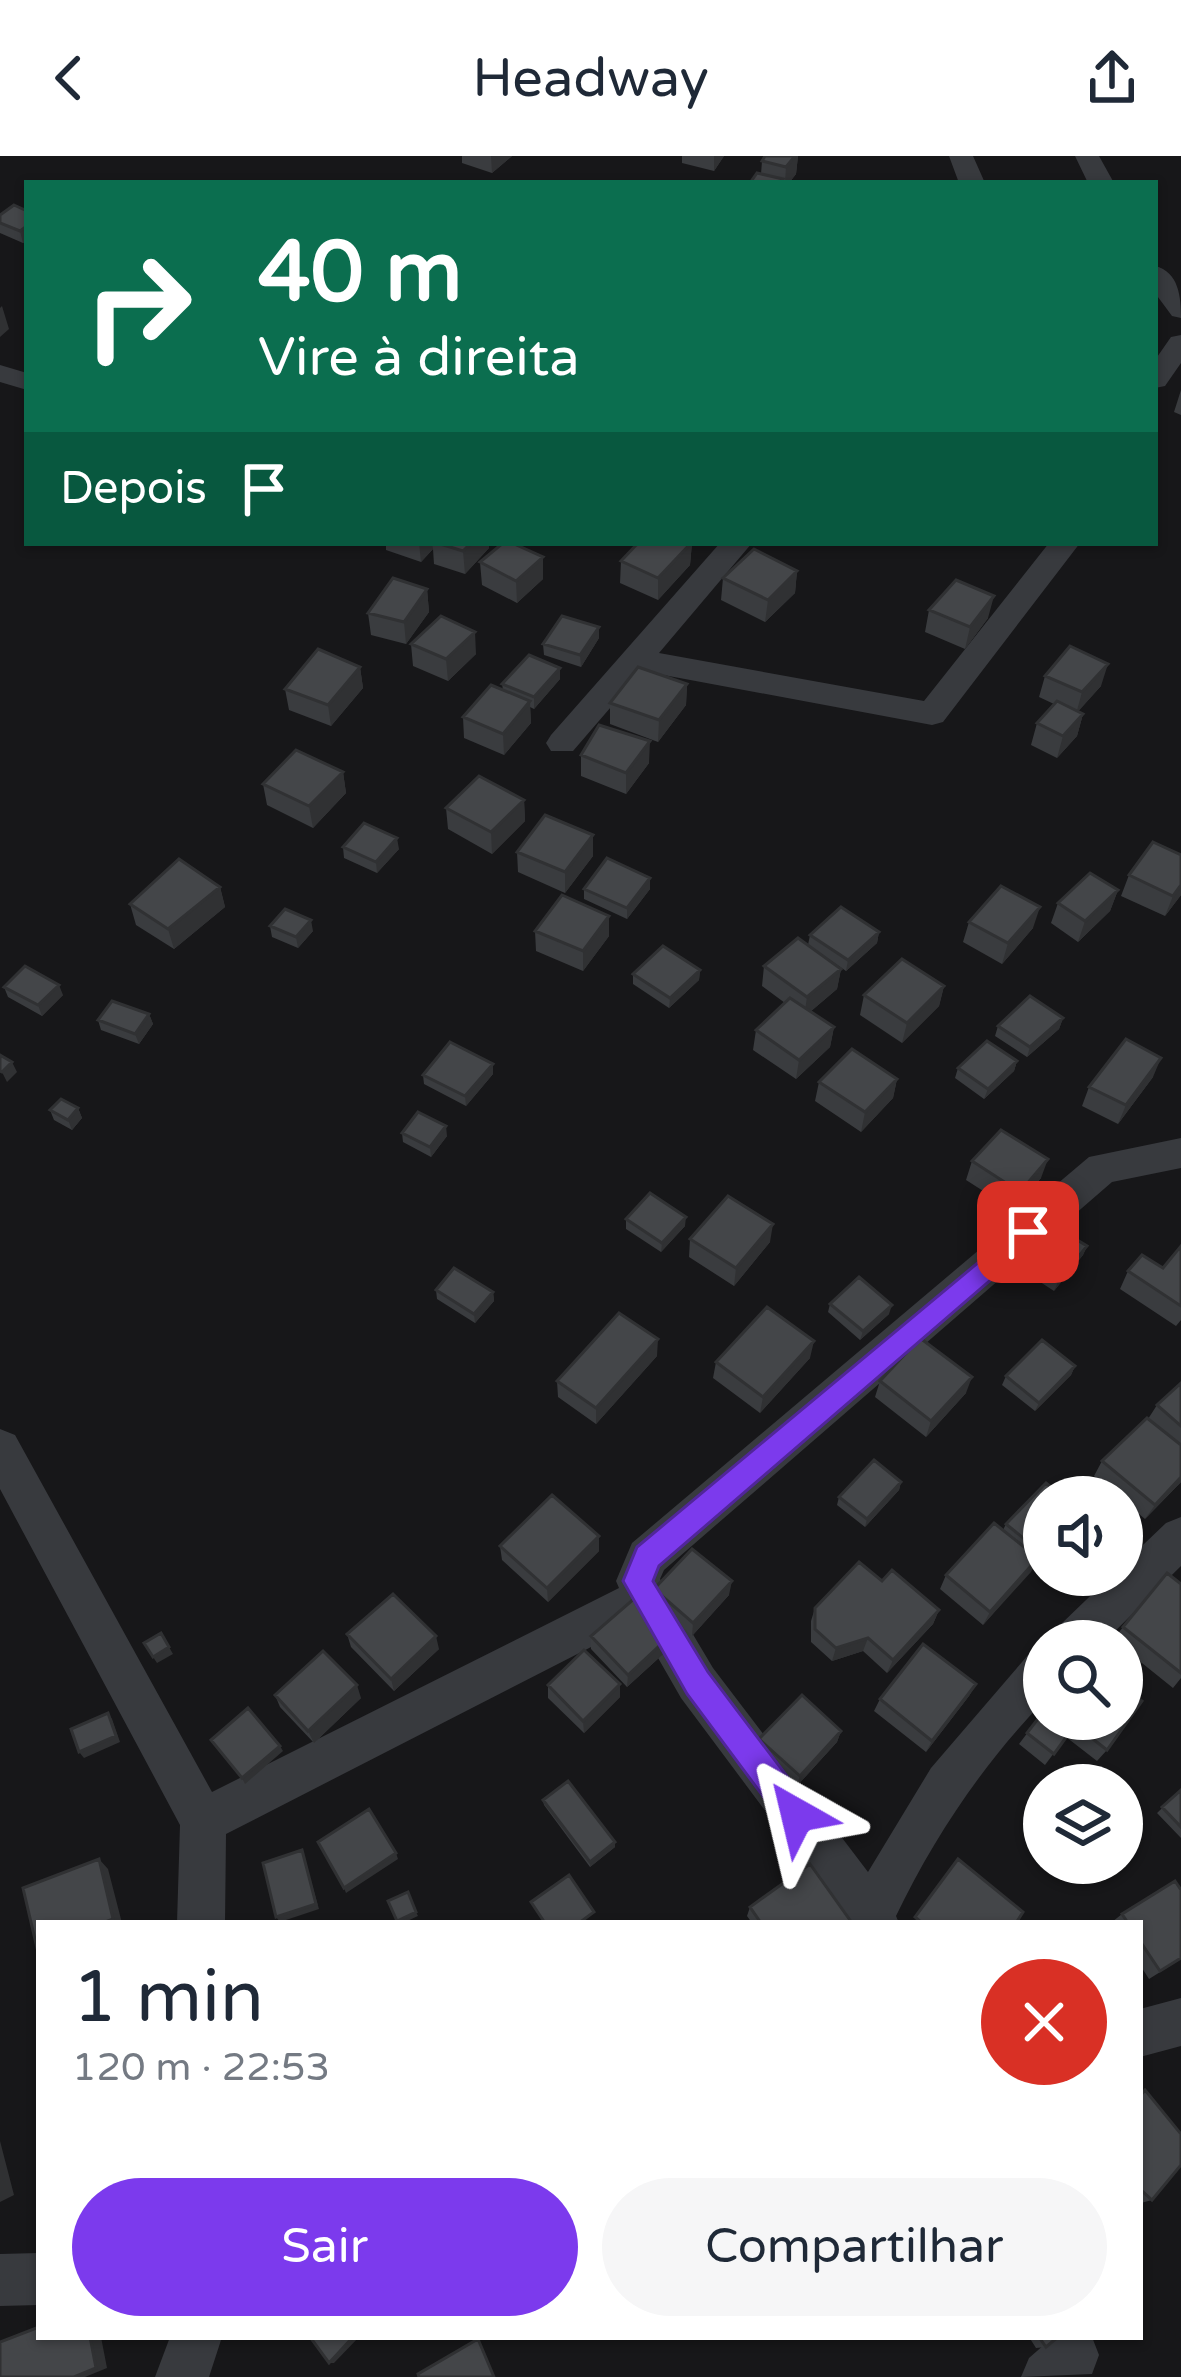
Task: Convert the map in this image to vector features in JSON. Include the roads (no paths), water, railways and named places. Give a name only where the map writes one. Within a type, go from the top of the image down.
[{"type":"street","points":[[1158,278],[1181,310]]},
{"type":"street","points":[[562,742],[733,546]]},
{"type":"street","points":[[634,658],[932,714],[1063,546]]},
{"type":"street","points":[[873,1919],[698,1683],[638,1581],[647,1557],[1102,1168],[1181,1153]]},
{"type":"street","points":[[0,1448],[203,1821],[201,1920]]},
{"type":"street","points":[[1096,1620],[1181,1538]]},
{"type":"street","points":[[203,1821],[645,1597]]},
{"type":"street","points":[[873,1919],[899,1855],[992,1720],[1023,1690]]},
{"type":"street","points":[[1143,2031],[1181,2022]]},
{"type":"street","points":[[0,2280],[36,2279]]}]
